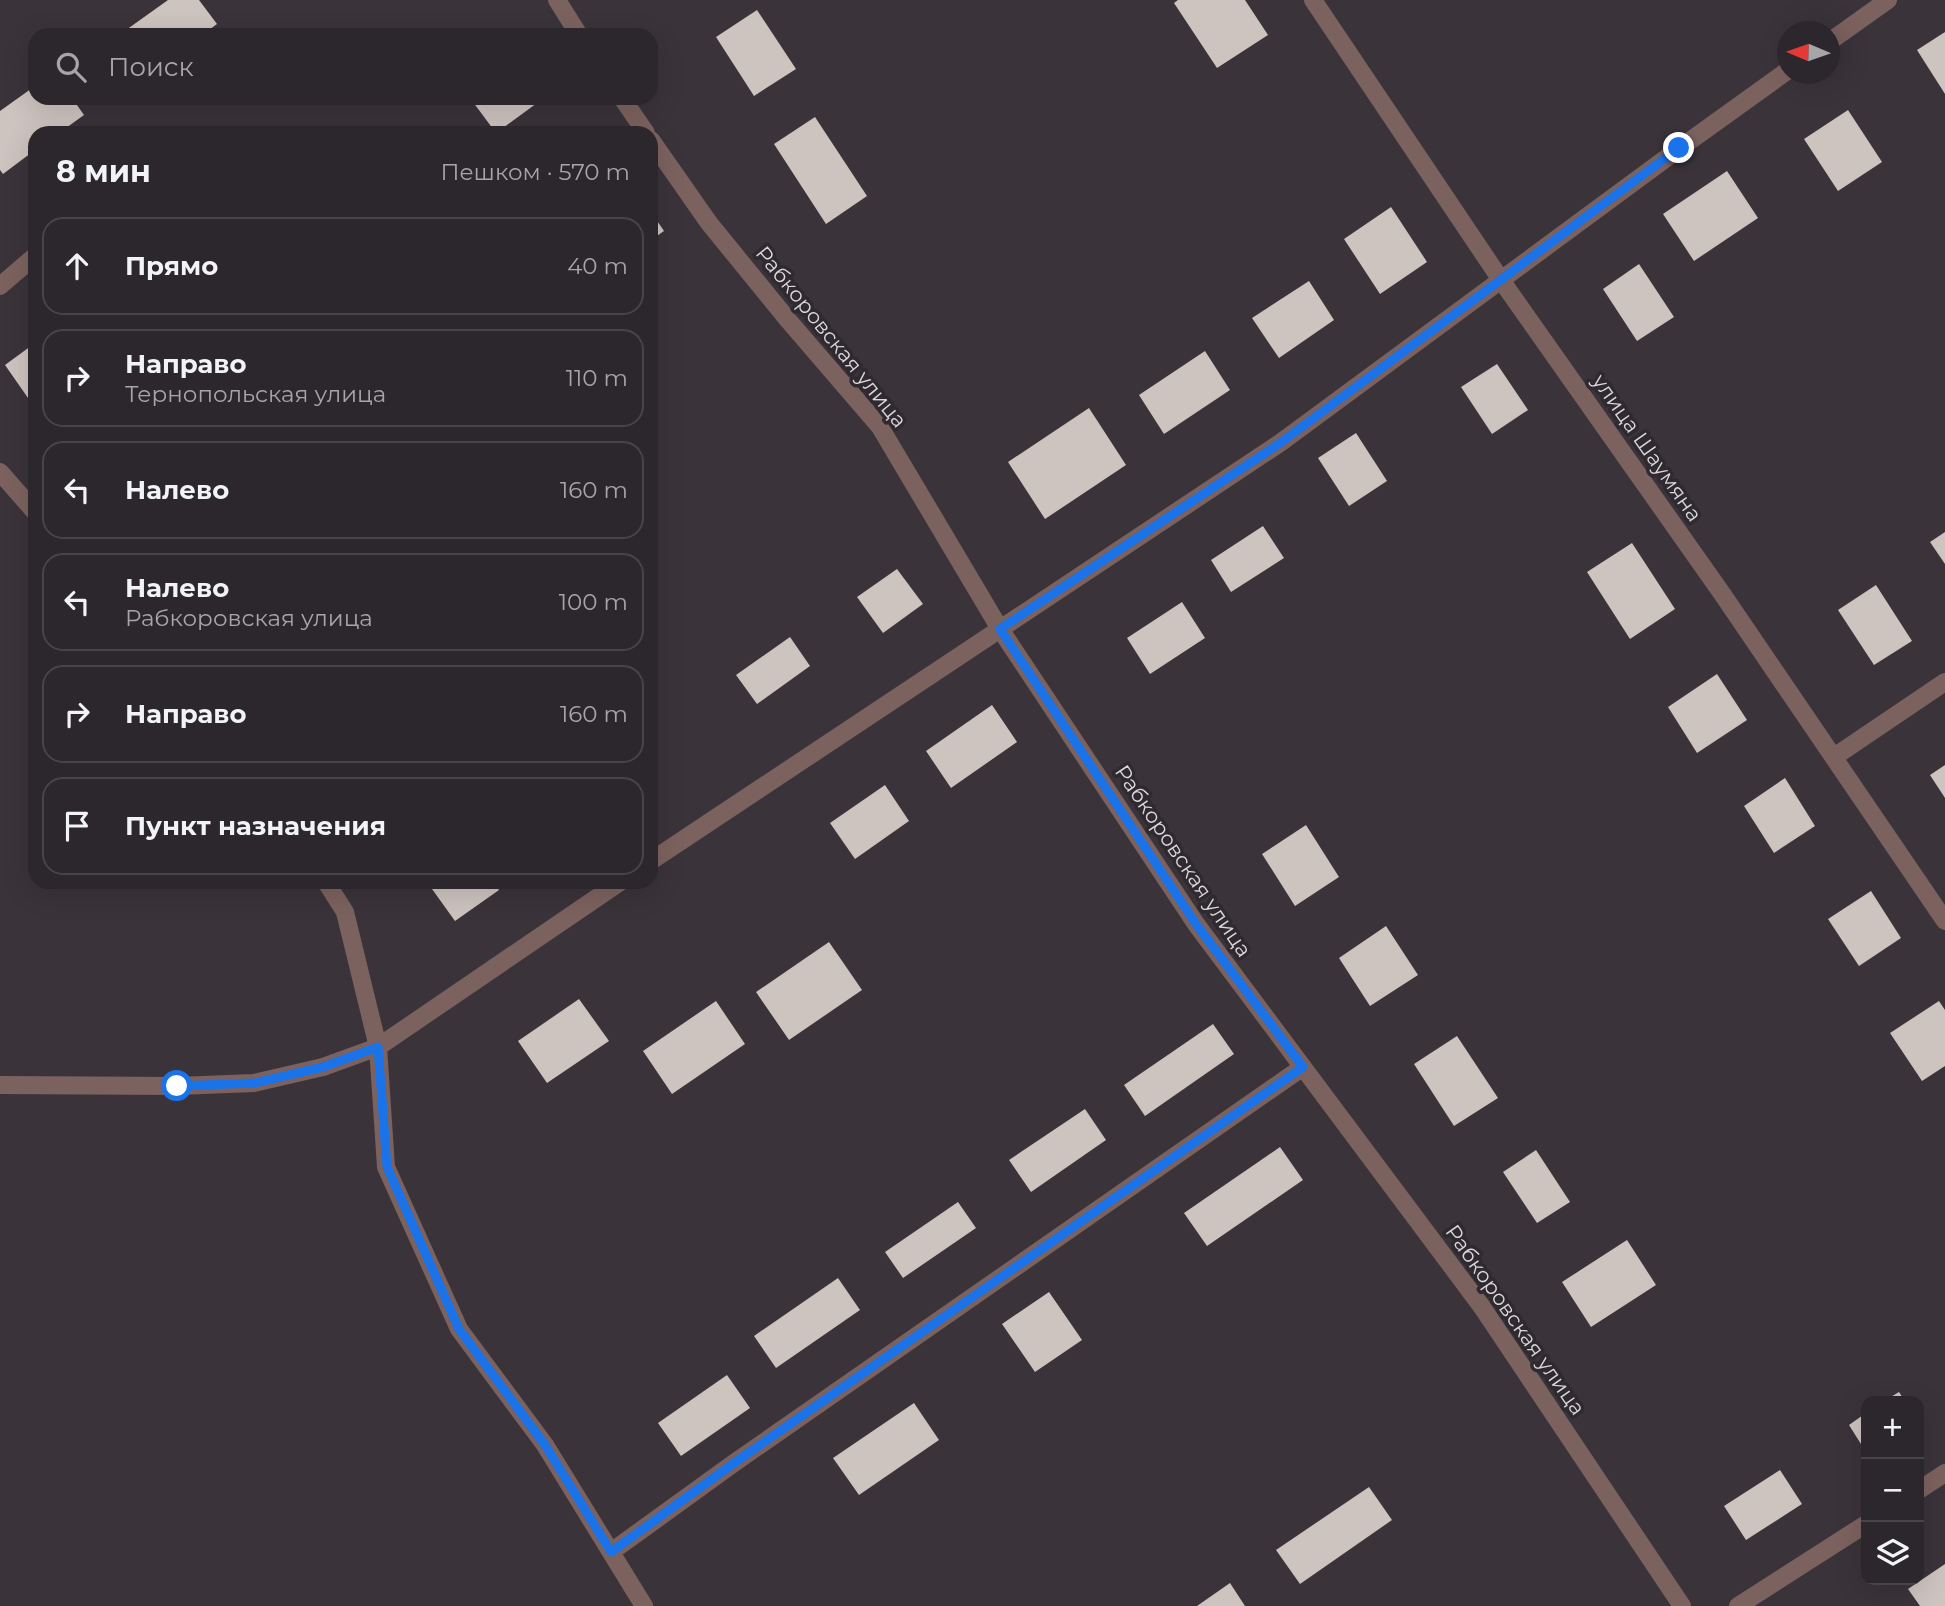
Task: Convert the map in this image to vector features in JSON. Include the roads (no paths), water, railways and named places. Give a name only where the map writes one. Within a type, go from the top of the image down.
[{"type":"street","points":[[557,0],[575,28]]},
{"type":"street","name":"улица Шаумяна","points":[[1313,0],[1501,280],[1715,583],[1945,921]]},
{"type":"street","points":[[1840,34],[1888,0]]},
{"type":"street","points":[[658,856],[1280,443],[1777,78]]},
{"type":"street","points":[[627,105],[641,126]]},
{"type":"street","name":"Рабкоровская улица","points":[[658,150],[709,223],[880,427],[1000,629],[1196,924],[1482,1307],[1682,1606]]},
{"type":"street","points":[[0,285],[28,263]]},
{"type":"street","points":[[0,472],[28,504]]},
{"type":"street","points":[[1833,757],[1945,682]]},
{"type":"street","points":[[330,889],[345,912],[378,1047],[387,1167],[459,1329],[545,1445],[644,1606]]},
{"type":"street","points":[[0,1085],[177,1086],[254,1083],[323,1067],[378,1047],[610,889]]},
{"type":"street","points":[[611,1552],[734,1463],[1303,1067]]},
{"type":"street","points":[[1924,1487],[1945,1473]]},
{"type":"street","points":[[1738,1606],[1861,1527]]}]
